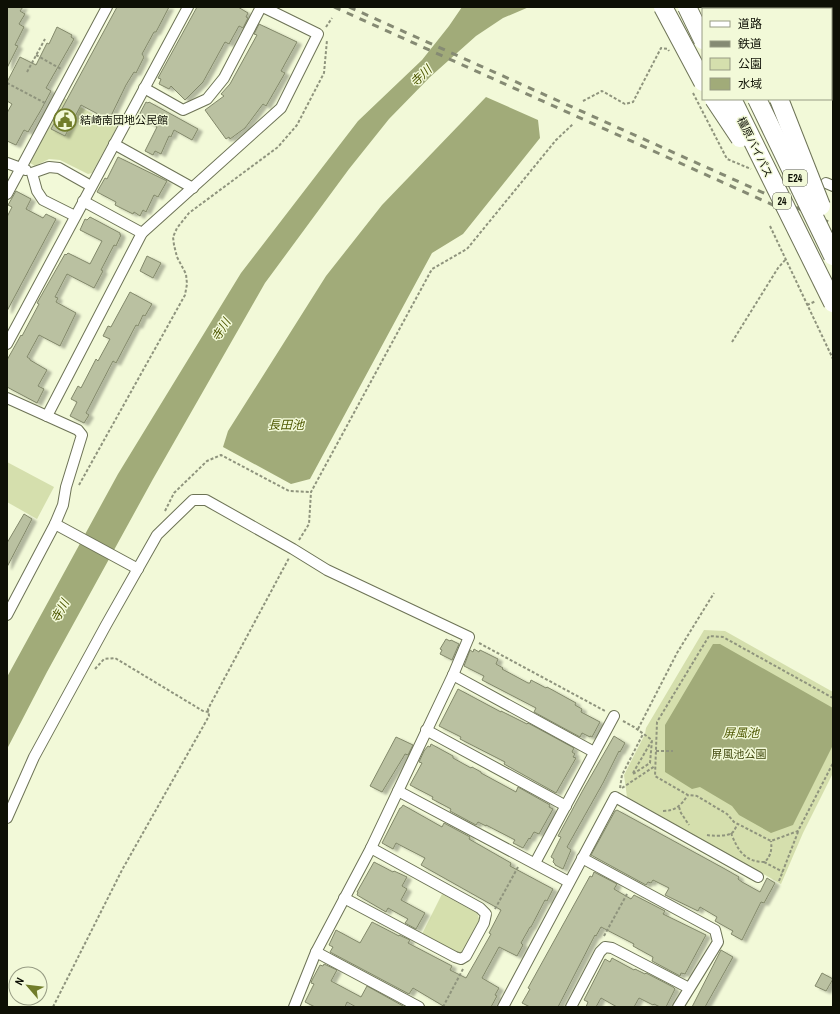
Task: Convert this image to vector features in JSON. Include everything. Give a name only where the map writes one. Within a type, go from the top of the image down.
[{"type":"highway","points":[[663,7],[702,80]]},
{"type":"highway","points":[[687,7],[702,38]]},
{"type":"highway","points":[[694,7],[702,23]]},
{"type":"highway","points":[[715,100],[780,197]]},
{"type":"highway","name":"橿原バイパス","points":[[732,100],[833,303]]},
{"type":"highway","name":"E24","points":[[738,100],[833,296]]},
{"type":"highway","name":"E24","points":[[757,100],[833,256]]},
{"type":"highway","points":[[766,100],[833,244]]},
{"type":"highway","points":[[779,100],[833,238]]},
{"type":"street","points":[[7,194],[107,7]]},
{"type":"street","points":[[7,344],[188,7]]},
{"type":"street","points":[[47,416],[142,233],[281,108],[318,34],[262,7],[224,78],[207,99],[183,110],[144,88]]},
{"type":"street","points":[[114,144],[193,188]]},
{"type":"street","points":[[7,163],[32,173],[49,167],[59,168],[92,186]]},
{"type":"street","points":[[32,173],[37,191],[43,200],[75,216]]},
{"type":"street","points":[[83,201],[142,233]]},
{"type":"street","points":[[7,398],[78,430],[82,435],[66,487],[58,525],[7,615]]},
{"type":"street","points":[[7,818],[34,757],[106,625],[134,567],[157,535],[193,500],[206,500],[327,570],[469,637],[453,675],[371,848],[316,952],[294,1007]]},
{"type":"street","points":[[58,525],[134,567]]},
{"type":"street","points":[[453,675],[594,752]]},
{"type":"street","points":[[535,863],[614,716]]},
{"type":"street","points":[[426,730],[566,806]]},
{"type":"street","points":[[398,791],[569,882]]},
{"type":"street","points":[[503,1007],[615,797],[758,877]]},
{"type":"street","points":[[344,898],[461,959],[466,956],[484,923],[486,914],[480,908],[371,848]]},
{"type":"street","points":[[582,858],[715,930],[718,942],[678,1007]]},
{"type":"street","points":[[572,1007],[600,952],[606,947],[612,948],[690,988]]},
{"type":"street","points":[[316,952],[418,1007]]},
{"type":"path","points":[[326,28],[328,32]]},
{"type":"path","points":[[78,486],[185,295],[187,284],[186,274],[177,257],[173,238],[177,228],[190,213],[278,148],[297,125],[324,73],[327,38]]},
{"type":"path","points":[[28,72],[45,39]]},
{"type":"path","points":[[583,101],[602,91],[624,104],[633,102],[661,48],[668,49],[671,55]]},
{"type":"path","points":[[36,56],[71,74]]},
{"type":"path","points":[[7,83],[53,108]]},
{"type":"path","points":[[53,1007],[122,870],[209,716],[208,709],[293,549],[308,524],[311,492],[432,269],[467,249],[556,140],[573,124]]},
{"type":"path","points":[[770,226],[833,359]]},
{"type":"path","points":[[732,342],[778,268],[786,259]]},
{"type":"path","points":[[164,513],[174,493],[207,461],[220,455],[289,491],[311,492]]},
{"type":"path","points":[[638,729],[677,653],[714,593]]},
{"type":"path","points":[[798,831],[771,841],[734,822],[727,814],[697,796],[688,795],[654,776],[657,722],[708,636],[723,637],[833,698]]},
{"type":"path","points":[[469,637],[638,729],[652,740]]},
{"type":"path","points":[[94,671],[104,659],[114,658],[203,711],[209,712]]},
{"type":"path","points":[[626,792],[620,789],[622,775],[643,734]]},
{"type":"path","points":[[652,740],[650,763],[633,774],[652,740],[656,739]]},
{"type":"path","points":[[656,750],[673,751]]},
{"type":"path","points":[[779,881],[798,831],[833,763]]},
{"type":"path","points":[[627,785],[655,766]]},
{"type":"path","points":[[661,811],[671,811],[679,807],[688,795]]},
{"type":"path","points":[[679,807],[688,824],[693,828]]},
{"type":"path","points":[[704,833],[708,836],[720,836],[731,833],[738,824]]},
{"type":"path","points":[[731,833],[741,853],[751,859],[763,862],[782,872]]},
{"type":"path","points":[[763,862],[765,862],[770,855],[772,848],[771,841]]},
{"type":"path","points":[[486,914],[494,911],[524,857]]},
{"type":"path","points":[[606,947],[604,936],[632,886]]},
{"type":"path","points":[[443,1007],[464,967],[461,959]]},
{"type":"green space","points":[[64,98],[117,127],[92,173],[88,174],[60,160],[49,159],[35,166],[30,163]]},
{"type":"green space","points":[[7,462],[54,487],[37,519],[7,502]]},
{"type":"green space","name":"屏風池","points":[[704,630],[725,631],[833,692],[833,773],[803,833],[781,884],[627,797],[624,775],[645,734],[646,728]]},
{"type":"green space","points":[[442,894],[477,913],[480,921],[463,953],[456,953],[422,934]]},
{"type":"water","name":"寺川","points":[[462,7],[529,7],[503,18],[476,36],[430,77],[389,119],[349,169],[265,283],[153,479],[47,672],[7,749],[7,677],[118,474],[241,273],[358,121],[422,60]]},
{"type":"water","name":"長田池","points":[[486,97],[538,120],[540,138],[463,234],[432,253],[310,479],[291,484],[223,447],[228,431],[326,276],[382,205]]},
{"type":"water","name":"屏風池","points":[[713,644],[720,644],[833,708],[833,745],[793,825],[771,833],[739,815],[732,806],[700,787],[692,789],[665,772],[665,725]]},
{"type":"building","points":[[7,7],[23,7],[20,11],[25,14],[19,24],[24,27],[15,45],[18,46],[7,68]]},
{"type":"building","points":[[117,7],[169,7],[142,54],[144,57],[136,73],[134,72],[126,85],[109,120],[81,105],[65,136],[51,129]]},
{"type":"building","points":[[197,7],[238,7],[248,13],[246,17],[248,18],[243,28],[239,26],[229,44],[225,42],[203,82],[185,100],[171,86],[169,89],[159,84],[161,79],[158,78]]},
{"type":"building","points":[[259,24],[297,42],[281,71],[285,73],[266,106],[263,104],[245,128],[230,139],[229,137],[226,139],[205,110],[224,96],[221,94],[230,84],[257,35],[254,34]]},
{"type":"building","points":[[57,27],[72,35],[71,37],[74,39],[46,88],[51,91],[41,110],[28,132],[24,130],[16,145],[7,141],[7,113],[12,104],[7,101],[7,82],[20,57],[36,65],[47,43],[49,44]]},
{"type":"building","points":[[146,102],[149,102],[198,129],[192,140],[174,130],[171,137],[169,136],[161,154],[155,151],[153,155],[145,151],[157,127],[138,117]]},
{"type":"building","points":[[118,157],[167,181],[158,197],[154,195],[146,212],[143,210],[140,216],[134,212],[133,214],[115,205],[116,202],[97,192],[105,178],[107,179]]},
{"type":"building","points":[[16,191],[31,199],[26,209],[43,218],[46,214],[56,219],[7,311],[7,217],[12,207],[8,205]]},
{"type":"building","points":[[90,217],[120,233],[121,235],[101,270],[103,271],[94,288],[67,274],[55,297],[58,298],[56,302],[76,313],[60,346],[39,335],[27,357],[47,370],[38,386],[44,389],[37,403],[7,387],[7,360],[21,335],[22,336],[39,304],[37,303],[65,254],[66,255],[68,253],[90,264],[102,241],[80,230],[85,219],[87,220]]},
{"type":"building","points":[[147,256],[161,263],[153,278],[140,271]]},
{"type":"building","points":[[130,292],[152,304],[145,316],[143,315],[138,326],[136,325],[116,363],[113,361],[86,413],[89,415],[84,423],[70,416],[77,402],[71,399],[78,386],[81,388],[96,359],[98,361],[110,339],[103,336],[108,326],[111,327]]},
{"type":"building","points":[[24,514],[32,519],[7,567],[7,543]]},
{"type":"building","points":[[446,639],[459,644],[452,660],[440,654],[442,650],[440,649]]},
{"type":"building","points":[[474,649],[479,652],[480,650],[498,659],[496,664],[503,668],[502,669],[528,683],[530,683],[531,680],[576,703],[575,705],[582,709],[581,712],[600,722],[592,737],[582,733],[580,737],[534,712],[536,708],[482,680],[484,676],[464,666],[470,650],[473,652]]},
{"type":"building","points":[[458,689],[501,712],[527,724],[528,723],[574,748],[572,752],[575,754],[573,757],[576,758],[556,793],[504,764],[505,762],[460,739],[461,737],[439,726]]},
{"type":"building","points":[[614,736],[625,743],[620,752],[619,751],[567,847],[571,850],[563,869],[555,865],[553,862],[554,859],[551,857],[561,837],[558,836]]},
{"type":"building","points":[[396,737],[413,745],[408,755],[405,754],[382,792],[370,786]]},
{"type":"building","points":[[431,744],[453,756],[453,758],[516,792],[518,787],[550,805],[549,807],[553,809],[539,834],[534,832],[523,848],[513,843],[515,840],[486,825],[478,822],[476,825],[450,811],[451,809],[432,799],[433,797],[410,785],[422,763],[419,762],[424,751],[428,746],[430,747]]},
{"type":"building","points":[[403,805],[442,827],[444,823],[470,837],[469,839],[511,863],[510,866],[553,889],[547,901],[545,900],[521,943],[523,945],[517,956],[499,947],[482,978],[499,988],[495,995],[497,996],[491,1007],[445,1007],[413,988],[409,994],[330,952],[333,947],[329,945],[336,930],[360,943],[372,922],[410,940],[408,943],[452,966],[450,970],[466,978],[491,934],[489,933],[501,910],[421,865],[425,858],[396,843],[393,849],[382,843]]},
{"type":"building","points":[[617,810],[739,877],[738,879],[742,882],[760,892],[767,878],[775,883],[764,903],[761,902],[742,940],[731,934],[733,931],[715,921],[717,917],[700,907],[698,911],[665,895],[669,888],[653,880],[651,883],[648,882],[646,885],[591,855],[615,811]]},
{"type":"building","points":[[374,862],[393,872],[394,871],[407,877],[402,886],[407,889],[401,900],[425,913],[416,929],[405,923],[408,919],[388,908],[386,912],[357,895],[357,892]]},
{"type":"building","points":[[594,872],[617,884],[614,889],[631,899],[634,895],[665,911],[663,914],[706,935],[685,974],[681,973],[680,976],[652,961],[653,957],[633,946],[634,944],[601,927],[596,936],[595,935],[558,1007],[530,1007],[522,1003],[530,989],[528,988],[590,876],[592,877]]},
{"type":"building","points":[[721,950],[733,957],[705,1007],[692,1007]]},
{"type":"building","points":[[612,958],[634,970],[635,969],[645,974],[646,973],[673,987],[675,989],[666,1007],[653,1005],[639,998],[634,1007],[617,1007],[601,998],[596,1007],[586,1007],[588,1002],[584,1000],[605,959],[610,962]]},
{"type":"building","points":[[324,964],[337,970],[331,981],[361,997],[367,986],[403,1007],[356,1007],[347,1002],[345,1007],[315,1007],[305,1002],[314,984],[311,983],[312,980],[320,965],[323,966]]},
{"type":"building","points":[[822,973],[833,979],[826,991],[815,986]]},
{"type":"railway","points":[[334,7],[833,232]]},
{"type":"railway","points":[[349,7],[833,224]]},
{"type":"place","name":"結崎南団地公民館","points":[[65,120]]},
{"type":"park label","name":"屏風池公園","points":[[739,754]]}]
